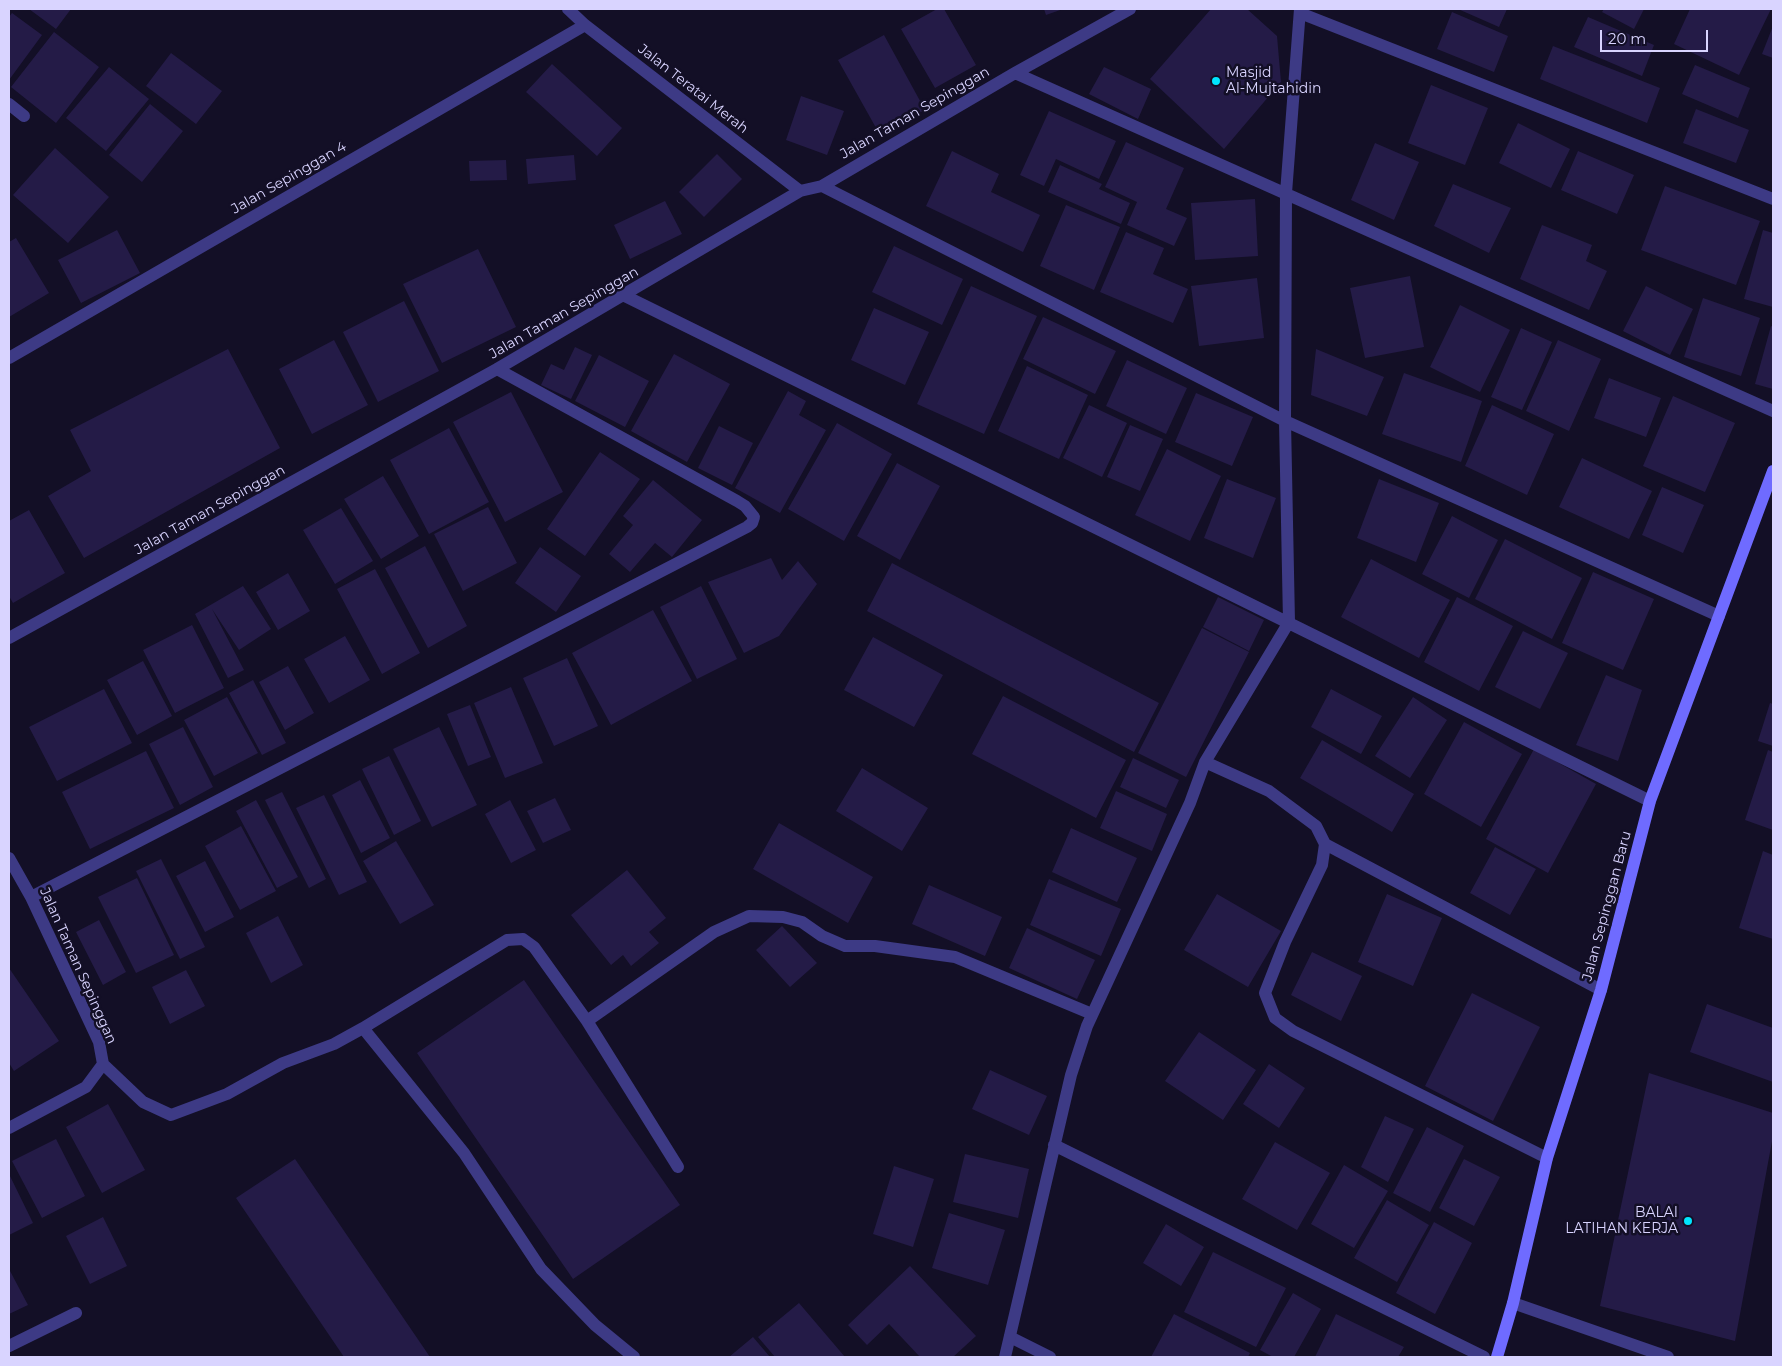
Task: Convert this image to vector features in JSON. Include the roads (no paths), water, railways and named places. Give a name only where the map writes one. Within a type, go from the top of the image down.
[{"type":"street","name":"Jalan Teratai Merah","points":[[568,9],[585,25],[800,191]]},
{"type":"street","name":"Jalan Taman Sepinggan","points":[[9,638],[497,369],[625,296],[800,191],[822,186],[1015,72],[1130,9]]},
{"type":"street","points":[[1005,1357],[1071,1075],[1086,1026],[1190,803],[1205,762],[1289,622],[1285,421],[1286,193],[1300,11],[1773,199]]},
{"type":"street","name":"Jalan Sepinggan 4","points":[[9,358],[585,25]]},
{"type":"street","points":[[1015,72],[1773,411]]},
{"type":"street","points":[[9,104],[24,116]]},
{"type":"street","points":[[822,186],[1285,421],[1719,616]]},
{"type":"street","points":[[625,296],[1650,801]]},
{"type":"street","points":[[32,896],[752,523],[754,517],[752,513],[737,502],[497,369]]},
{"type":"street","name":"Jalan Sepinggan Baru","points":[[1497,1357],[1513,1303],[1547,1158],[1601,990],[1650,801],[1773,471]]},
{"type":"street","points":[[1205,762],[1269,791],[1316,826],[1325,844],[1322,865],[1285,942],[1265,993],[1275,1018],[1293,1031],[1547,1158]]},
{"type":"street","points":[[1325,844],[1601,990]]},
{"type":"street","name":"Jalan Taman Sepinggan","points":[[9,858],[32,896],[99,1042],[103,1064],[86,1088],[9,1128]]},
{"type":"street","points":[[587,1021],[714,932],[749,916],[783,917],[802,922],[822,936],[846,946],[875,946],[955,957],[1092,1014]]},
{"type":"street","points":[[103,1064],[143,1102],[171,1116],[227,1094],[283,1063],[334,1044],[507,940],[523,939],[534,947],[587,1021],[678,1167]]},
{"type":"street","points":[[363,1028],[464,1153],[541,1269],[595,1325],[634,1357]]},
{"type":"street","points":[[1054,1145],[1484,1357]]},
{"type":"street","points":[[1513,1303],[1668,1357]]},
{"type":"street","points":[[9,1346],[76,1313]]},
{"type":"street","points":[[1010,1337],[1050,1357]]},
{"type":"place","name":"Masjid Al-Mujtahidin","points":[[1216,81]]},
{"type":"place","name":"BALAI LATIHAN KERJA","points":[[1688,1221]]}]
